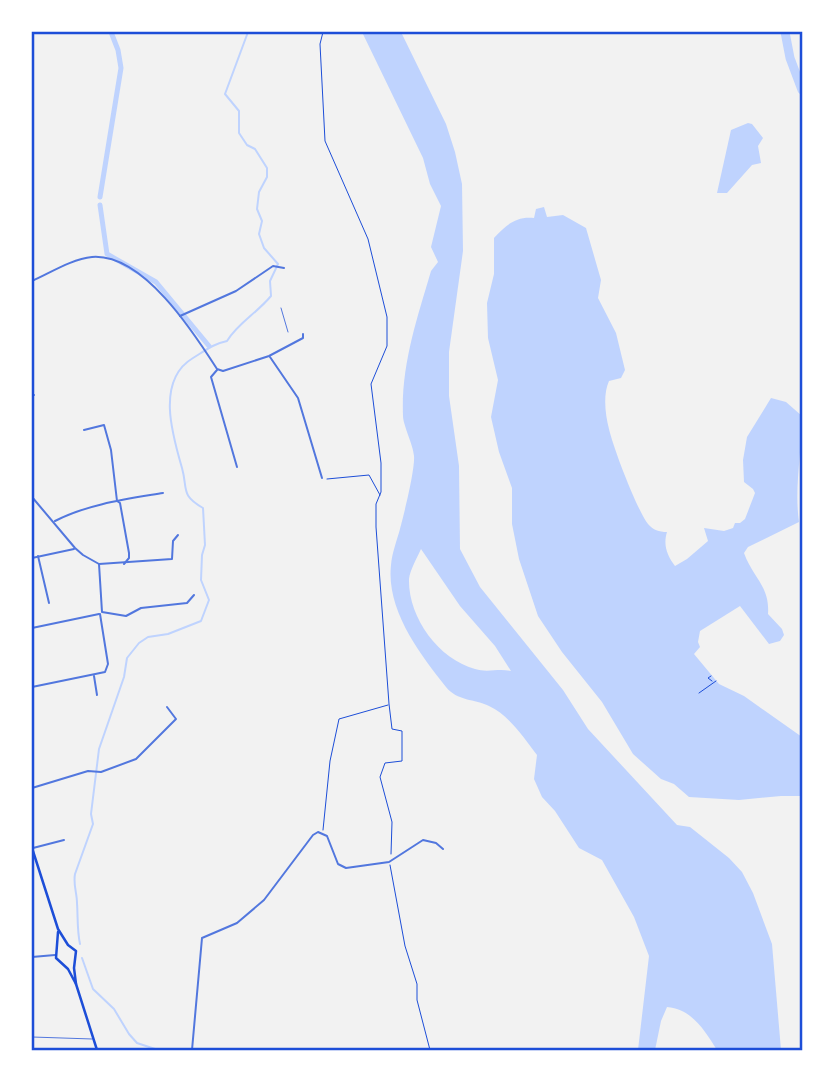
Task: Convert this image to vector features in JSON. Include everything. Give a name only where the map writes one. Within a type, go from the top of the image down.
[{"type":"main road","points":[[32,848],[58,929],[68,945],[76,951],[76,984],[97,1051]]},
{"type":"main road","points":[[58,929],[58,961],[64,965],[76,984]]},
{"type":"main road","points":[[58,949],[68,945]]},
{"type":"main road","points":[[64,965],[74,962]]},
{"type":"street","points":[[32,281],[93,257],[111,260],[154,285],[183,315],[217,369],[223,371],[269,356],[303,338],[303,334]]},
{"type":"street","points":[[183,315],[236,291],[273,266],[284,268]]},
{"type":"street","points":[[269,356],[298,398],[322,478]]},
{"type":"street","points":[[217,369],[211,377],[237,467]]},
{"type":"street","points":[[84,430],[104,425],[111,450],[117,501],[120,503],[129,555],[137,563]]},
{"type":"street","points":[[54,522],[66,515],[117,501],[163,493]]},
{"type":"street","points":[[32,497],[75,548],[99,564],[172,559],[173,541],[178,535]]},
{"type":"street","points":[[32,558],[75,548]]},
{"type":"street","points":[[124,564],[129,555]]},
{"type":"street","points":[[38,556],[49,603]]},
{"type":"street","points":[[32,687],[105,672],[108,664],[101,613],[99,564]]},
{"type":"street","points":[[32,628],[101,613],[126,615],[141,608],[187,603],[194,594]]},
{"type":"street","points":[[94,675],[97,695]]},
{"type":"street","points":[[32,788],[88,771],[129,764],[176,719],[167,707]]},
{"type":"street","points":[[192,1051],[202,938],[237,923],[264,900],[306,840],[322,833],[330,842],[338,864],[343,868],[389,862],[423,840],[436,843],[443,849]]},
{"type":"street","points":[[32,848],[64,840]]},
{"type":"street","points":[[32,957],[56,954]]},
{"type":"lane","points":[[281,308],[288,332]]},
{"type":"lane","points":[[32,1037],[94,1039]]},
{"type":"path","points":[[323,32],[320,44],[325,141],[368,239],[387,317],[387,346],[370,384],[381,456],[376,527],[389,704],[392,729],[402,731],[402,758],[399,763],[384,764],[380,777],[393,822],[389,862],[405,946],[417,984],[417,1000],[430,1051]]},
{"type":"path","points":[[322,478],[330,480],[369,475],[380,496]]},
{"type":"path","points":[[699,693],[715,682],[708,678],[711,676]]},
{"type":"path","points":[[322,833],[338,719],[389,704]]},
{"type":"water","points":[[362,32],[401,32],[446,124],[462,184],[463,251],[449,352],[449,396],[459,466],[460,549],[480,587],[563,690],[588,729],[677,825],[690,827],[742,872],[772,944],[781,1050],[717,1050],[691,1016],[667,1007],[655,1050],[638,1050],[649,956],[634,917],[602,860],[579,848],[555,811],[542,797],[534,779],[537,755],[521,734],[496,710],[450,692],[416,646],[399,615],[391,582],[391,565],[409,492],[414,456],[403,420],[403,397],[411,342],[420,307],[431,271],[438,262],[431,247],[441,206],[430,184],[423,158]],"holes":[[[421,549],[460,606],[495,646],[511,671],[480,670],[462,664],[449,656],[428,634],[420,622],[410,593],[409,579]]]},
{"type":"water","points":[[752,124],[763,138],[758,146],[761,163],[752,165],[727,193],[717,193],[731,130]]},
{"type":"water","points":[[544,207],[547,217],[563,215],[586,228],[601,280],[598,298],[616,333],[625,370],[621,378],[609,381],[607,386],[605,404],[609,429],[643,517],[652,528],[667,532],[666,550],[675,566],[708,541],[704,528],[724,531],[745,519],[755,493],[744,482],[743,460],[747,437],[771,398],[786,402],[802,416],[797,496],[799,522],[748,547],[744,553],[764,589],[768,614],[784,635],[780,641],[769,644],[740,606],[700,631],[700,647],[694,654],[719,684],[744,696],[802,737],[802,796],[739,800],[689,797],[674,784],[661,779],[633,754],[602,702],[562,652],[538,616],[519,559],[512,524],[512,488],[499,452],[491,417],[498,380],[488,338],[487,303],[494,274],[494,238],[512,222],[522,218],[534,218],[536,209]]},
{"type":"waterway","points":[[100,197],[121,68],[111,32]]},
{"type":"waterway","points":[[80,944],[75,874],[93,824],[91,814],[99,749],[124,677],[127,658],[139,643],[148,637],[168,634],[201,621],[209,600],[201,580],[205,545],[203,508],[191,499],[186,491],[171,424],[174,380],[181,368],[193,358],[227,341],[271,296],[270,281],[278,264],[264,248],[259,234],[262,221],[257,209],[259,192],[267,177],[267,168],[255,149],[247,145],[239,133],[239,111],[225,94],[248,32]]},
{"type":"waterway","points":[[785,32],[790,58],[802,90]]},
{"type":"waterway","points":[[100,205],[107,254],[156,282],[209,346]]},
{"type":"waterway","points":[[82,958],[93,989],[114,1009],[129,1034],[137,1043],[158,1050]]}]
